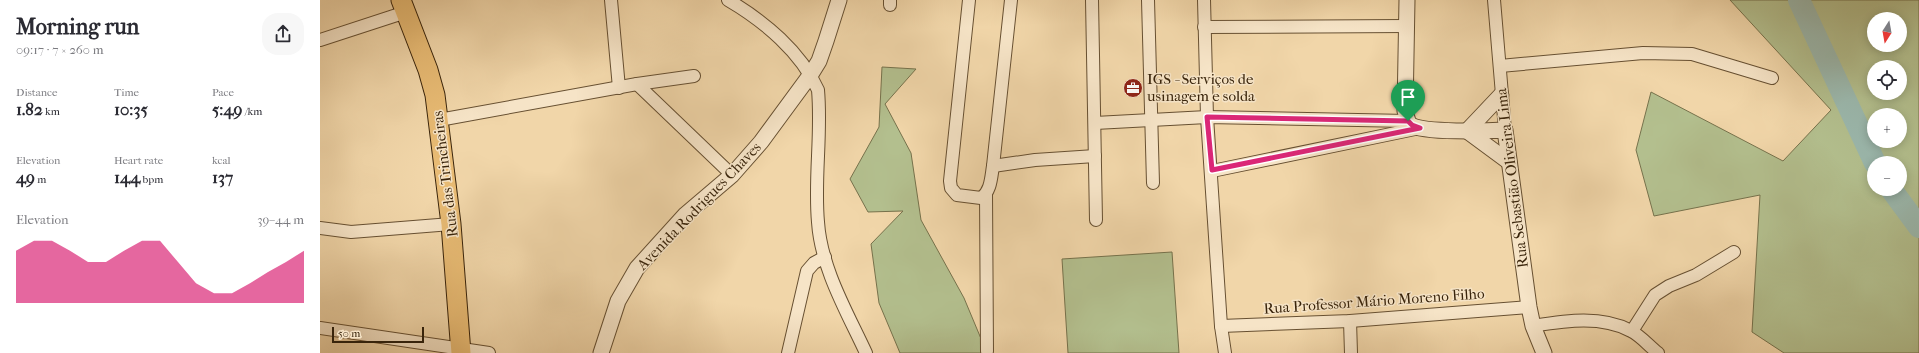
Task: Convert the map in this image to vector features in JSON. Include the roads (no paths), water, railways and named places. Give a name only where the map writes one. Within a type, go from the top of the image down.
[{"type":"main road","name":"Rua das Trincheiras","points":[[404,6],[428,70],[435,95],[451,224],[461,351]]},
{"type":"street","points":[[611,0],[620,88]]},
{"type":"street","points":[[728,0],[760,19],[811,74],[818,90],[818,222],[825,257],[846,311],[866,353]]},
{"type":"street","name":"Avenida Rodrigues Chaves","points":[[601,353],[618,302],[637,268],[685,215],[732,175],[761,142],[811,74],[826,41],[839,0]]},
{"type":"street","points":[[969,0],[950,181],[951,188],[957,195],[981,198],[986,194]]},
{"type":"street","points":[[987,351],[986,194],[993,166],[1011,0]]},
{"type":"street","points":[[1092,0],[1096,220]]},
{"type":"street","points":[[1148,0],[1153,183]]},
{"type":"street","points":[[1204,0],[1207,117],[1212,170],[1221,326],[1225,353]]},
{"type":"street","points":[[1407,0],[1405,111],[1414,125]]},
{"type":"street","name":"Rua Sebastião Oliveira Lima","points":[[1494,0],[1504,130],[1529,307],[1533,326],[1544,353]]},
{"type":"street","points":[[320,40],[404,6]]},
{"type":"street","points":[[1204,27],[1407,26]]},
{"type":"street","points":[[1500,66],[1643,53],[1692,54],[1772,78]]},
{"type":"street","points":[[439,120],[637,84],[694,76]]},
{"type":"street","points":[[637,84],[732,175]]},
{"type":"street","points":[[1466,131],[1501,96]]},
{"type":"street","points":[[1095,123],[1207,117],[1414,125],[1466,131],[1504,130]]},
{"type":"street","points":[[1212,170],[1414,125]]},
{"type":"street","points":[[1466,131],[1509,162]]},
{"type":"street","points":[[993,166],[1036,160],[1095,156]]},
{"type":"street","points":[[320,228],[364,232],[451,224]]},
{"type":"street","points":[[1632,331],[1655,295],[1669,286],[1696,275],[1734,252]]},
{"type":"street","points":[[788,353],[807,271],[814,263],[825,257]]},
{"type":"street","name":"Rua Professor Mário Moreno Filho","points":[[1221,326],[1350,321],[1529,307]]},
{"type":"street","points":[[1533,326],[1574,320],[1598,321],[1632,331],[1658,353]]},
{"type":"street","points":[[1350,321],[1351,353]]},
{"type":"street","points":[[320,328],[461,351],[489,353]]},
{"type":"waterway","points":[[1799,0],[1872,156]]},
{"type":"waterway","points":[[1896,196],[1919,227]]},
{"type":"place","name":"IGS - Serviços de usinagem e solda","points":[[1133,88]]}]
